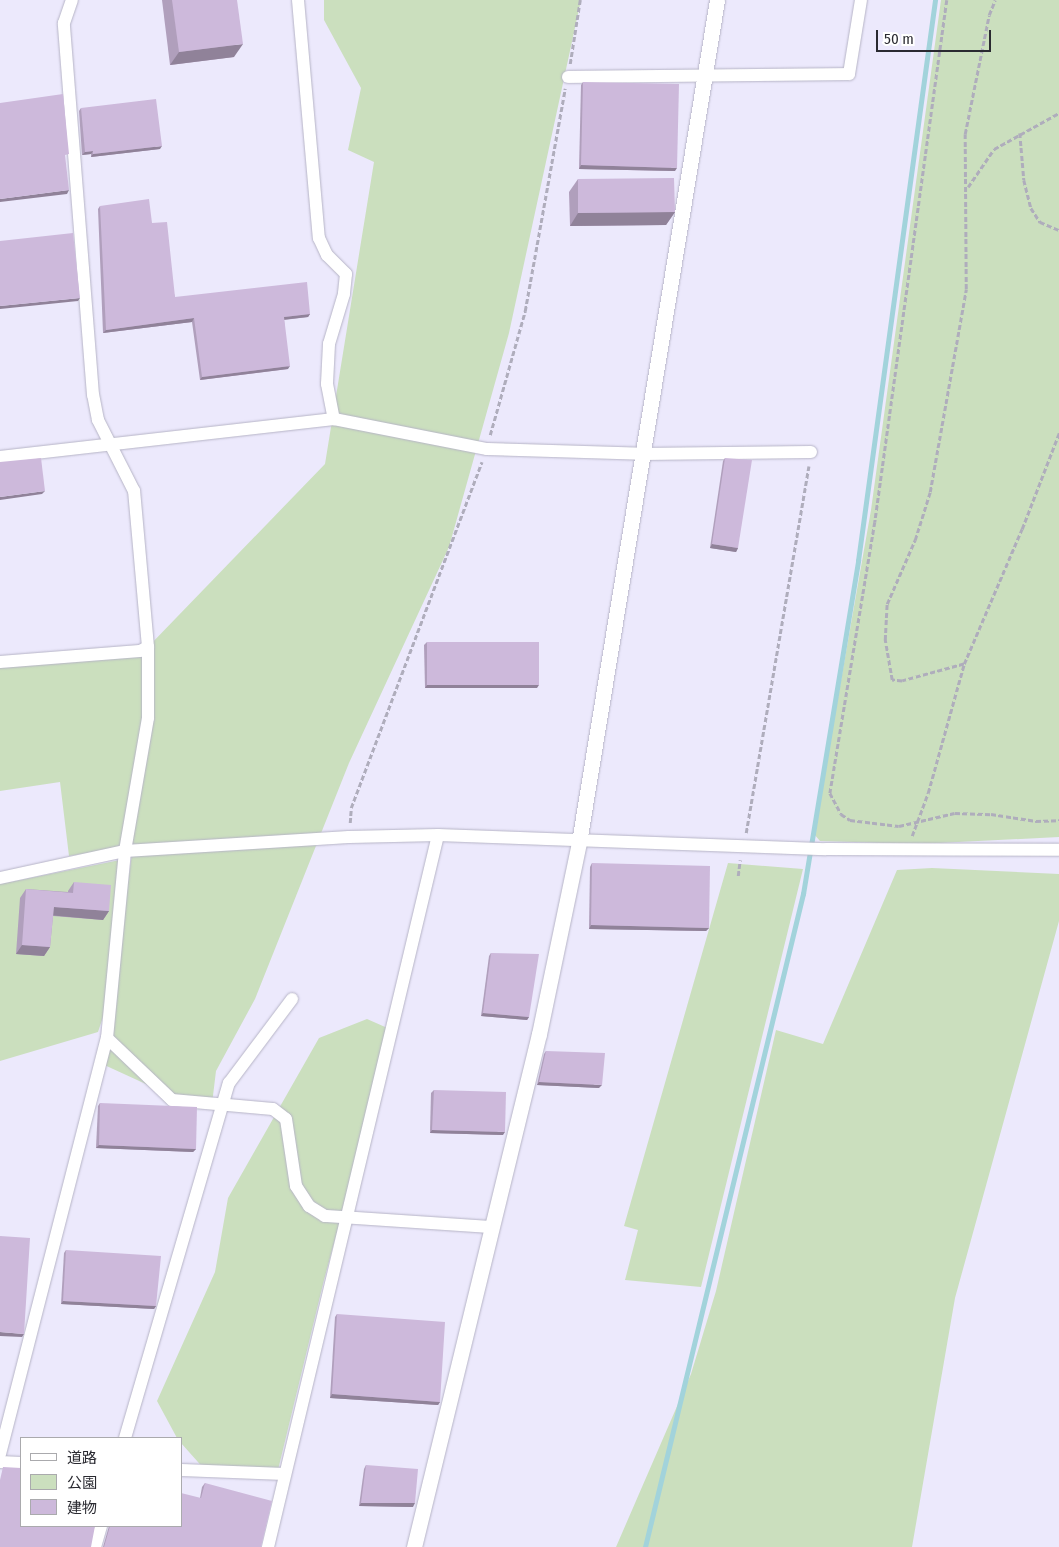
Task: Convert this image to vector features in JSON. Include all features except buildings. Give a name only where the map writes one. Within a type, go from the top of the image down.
[{"type":"street","points":[[0,1454],[107,1038],[125,852],[148,718],[148,647],[134,491],[98,420],[93,395],[64,23],[72,0]]},
{"type":"street","points":[[298,0],[319,238],[326,255],[346,274],[344,294],[329,344],[327,384],[334,419]]},
{"type":"street","points":[[414,1547],[539,1034],[579,842],[717,0]]},
{"type":"street","points":[[568,77],[849,74],[861,0]]},
{"type":"street","points":[[0,457],[111,446],[334,419],[487,449],[642,454],[811,452]]},
{"type":"street","points":[[0,662],[140,650],[148,647]]},
{"type":"street","points":[[268,1547],[438,835]]},
{"type":"street","points":[[0,878],[125,852],[349,836],[438,835],[579,842],[907,849],[1059,850]]},
{"type":"street","points":[[125,1437],[229,1083],[292,999]]},
{"type":"street","points":[[107,1038],[172,1100],[273,1108],[286,1119],[296,1186],[309,1206],[325,1216],[492,1226]]},
{"type":"street","points":[[0,1462],[20,1463]]},
{"type":"street","points":[[182,1470],[285,1474]]},
{"type":"street","points":[[95,1547],[101,1527]]},
{"type":"path","points":[[349,836],[351,808],[487,449],[525,311],[568,77],[580,0]]},
{"type":"path","points":[[947,0],[875,522],[830,793],[841,814],[850,820],[899,826],[916,824],[955,813],[1059,820]]},
{"type":"path","points":[[964,664],[902,681],[892,680],[885,640],[887,604],[915,540],[935,465],[966,289],[967,189],[965,134],[989,15],[995,0]]},
{"type":"path","points":[[967,189],[994,149],[1059,114]]},
{"type":"path","points":[[1020,134],[1024,180],[1031,208],[1040,222],[1059,230]]},
{"type":"path","points":[[907,849],[964,664],[1022,529],[1059,433]]},
{"type":"path","points":[[744,840],[811,452]]},
{"type":"path","points":[[738,876],[741,858]]},
{"type":"green space","points":[[324,0],[581,0],[509,333],[449,547],[349,763],[255,999],[216,1071],[212,1104],[185,1102],[100,1063],[107,1037],[133,846],[69,856],[60,782],[0,791],[0,664],[140,651],[146,671],[148,647],[325,464],[374,162],[348,150],[361,88],[324,20]]},
{"type":"green space","points":[[941,0],[1059,0],[1059,837],[918,844],[820,841],[814,834],[871,510]]},
{"type":"green space","points":[[125,859],[111,993],[98,1032],[0,1061],[0,884]]},
{"type":"green space","points":[[728,863],[803,869],[701,1287],[625,1280],[638,1230],[624,1226]]},
{"type":"green space","points":[[932,868],[1059,874],[1059,921],[955,1298],[912,1547],[616,1547],[691,1374],[716,1291],[776,1030],[823,1044],[897,870]]},
{"type":"green space","points":[[367,1019],[392,1030],[324,1280],[278,1470],[206,1471],[182,1444],[182,1437],[176,1437],[157,1401],[215,1272],[228,1198],[319,1038]]},
{"type":"waterway","points":[[645,1547],[803,894],[858,561],[935,0]]}]
